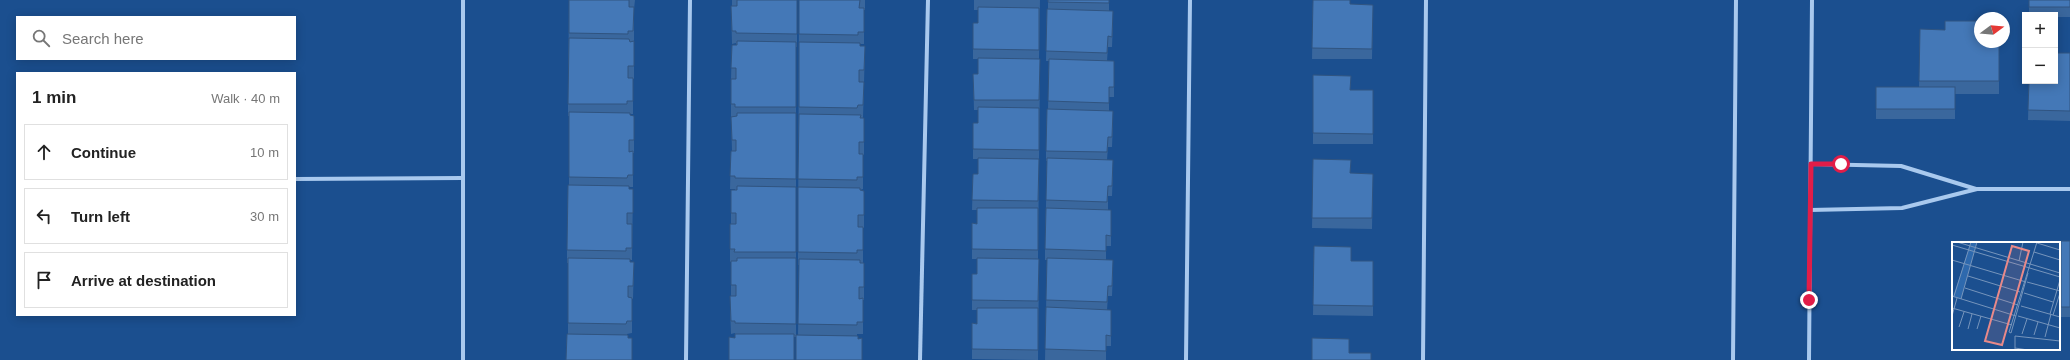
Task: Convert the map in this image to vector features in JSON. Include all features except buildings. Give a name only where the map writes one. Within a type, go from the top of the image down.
[{"type":"street","points":[[463,0],[463,360]]},
{"type":"street","points":[[686,360],[690,0]]},
{"type":"street","points":[[920,360],[928,0]]},
{"type":"street","points":[[1186,360],[1190,0]]},
{"type":"street","points":[[1423,360],[1426,0]]},
{"type":"street","points":[[1733,360],[1736,0]]},
{"type":"street","points":[[1809,360],[1812,0]]},
{"type":"street","points":[[1811,164],[1901,166],[1977,189]]},
{"type":"street","points":[[296,179],[463,178]]},
{"type":"street","points":[[1810,210],[1902,208],[1977,189],[2070,189]]},
{"type":"route","points":[[1809,300],[1811,164],[1841,164]]}]
